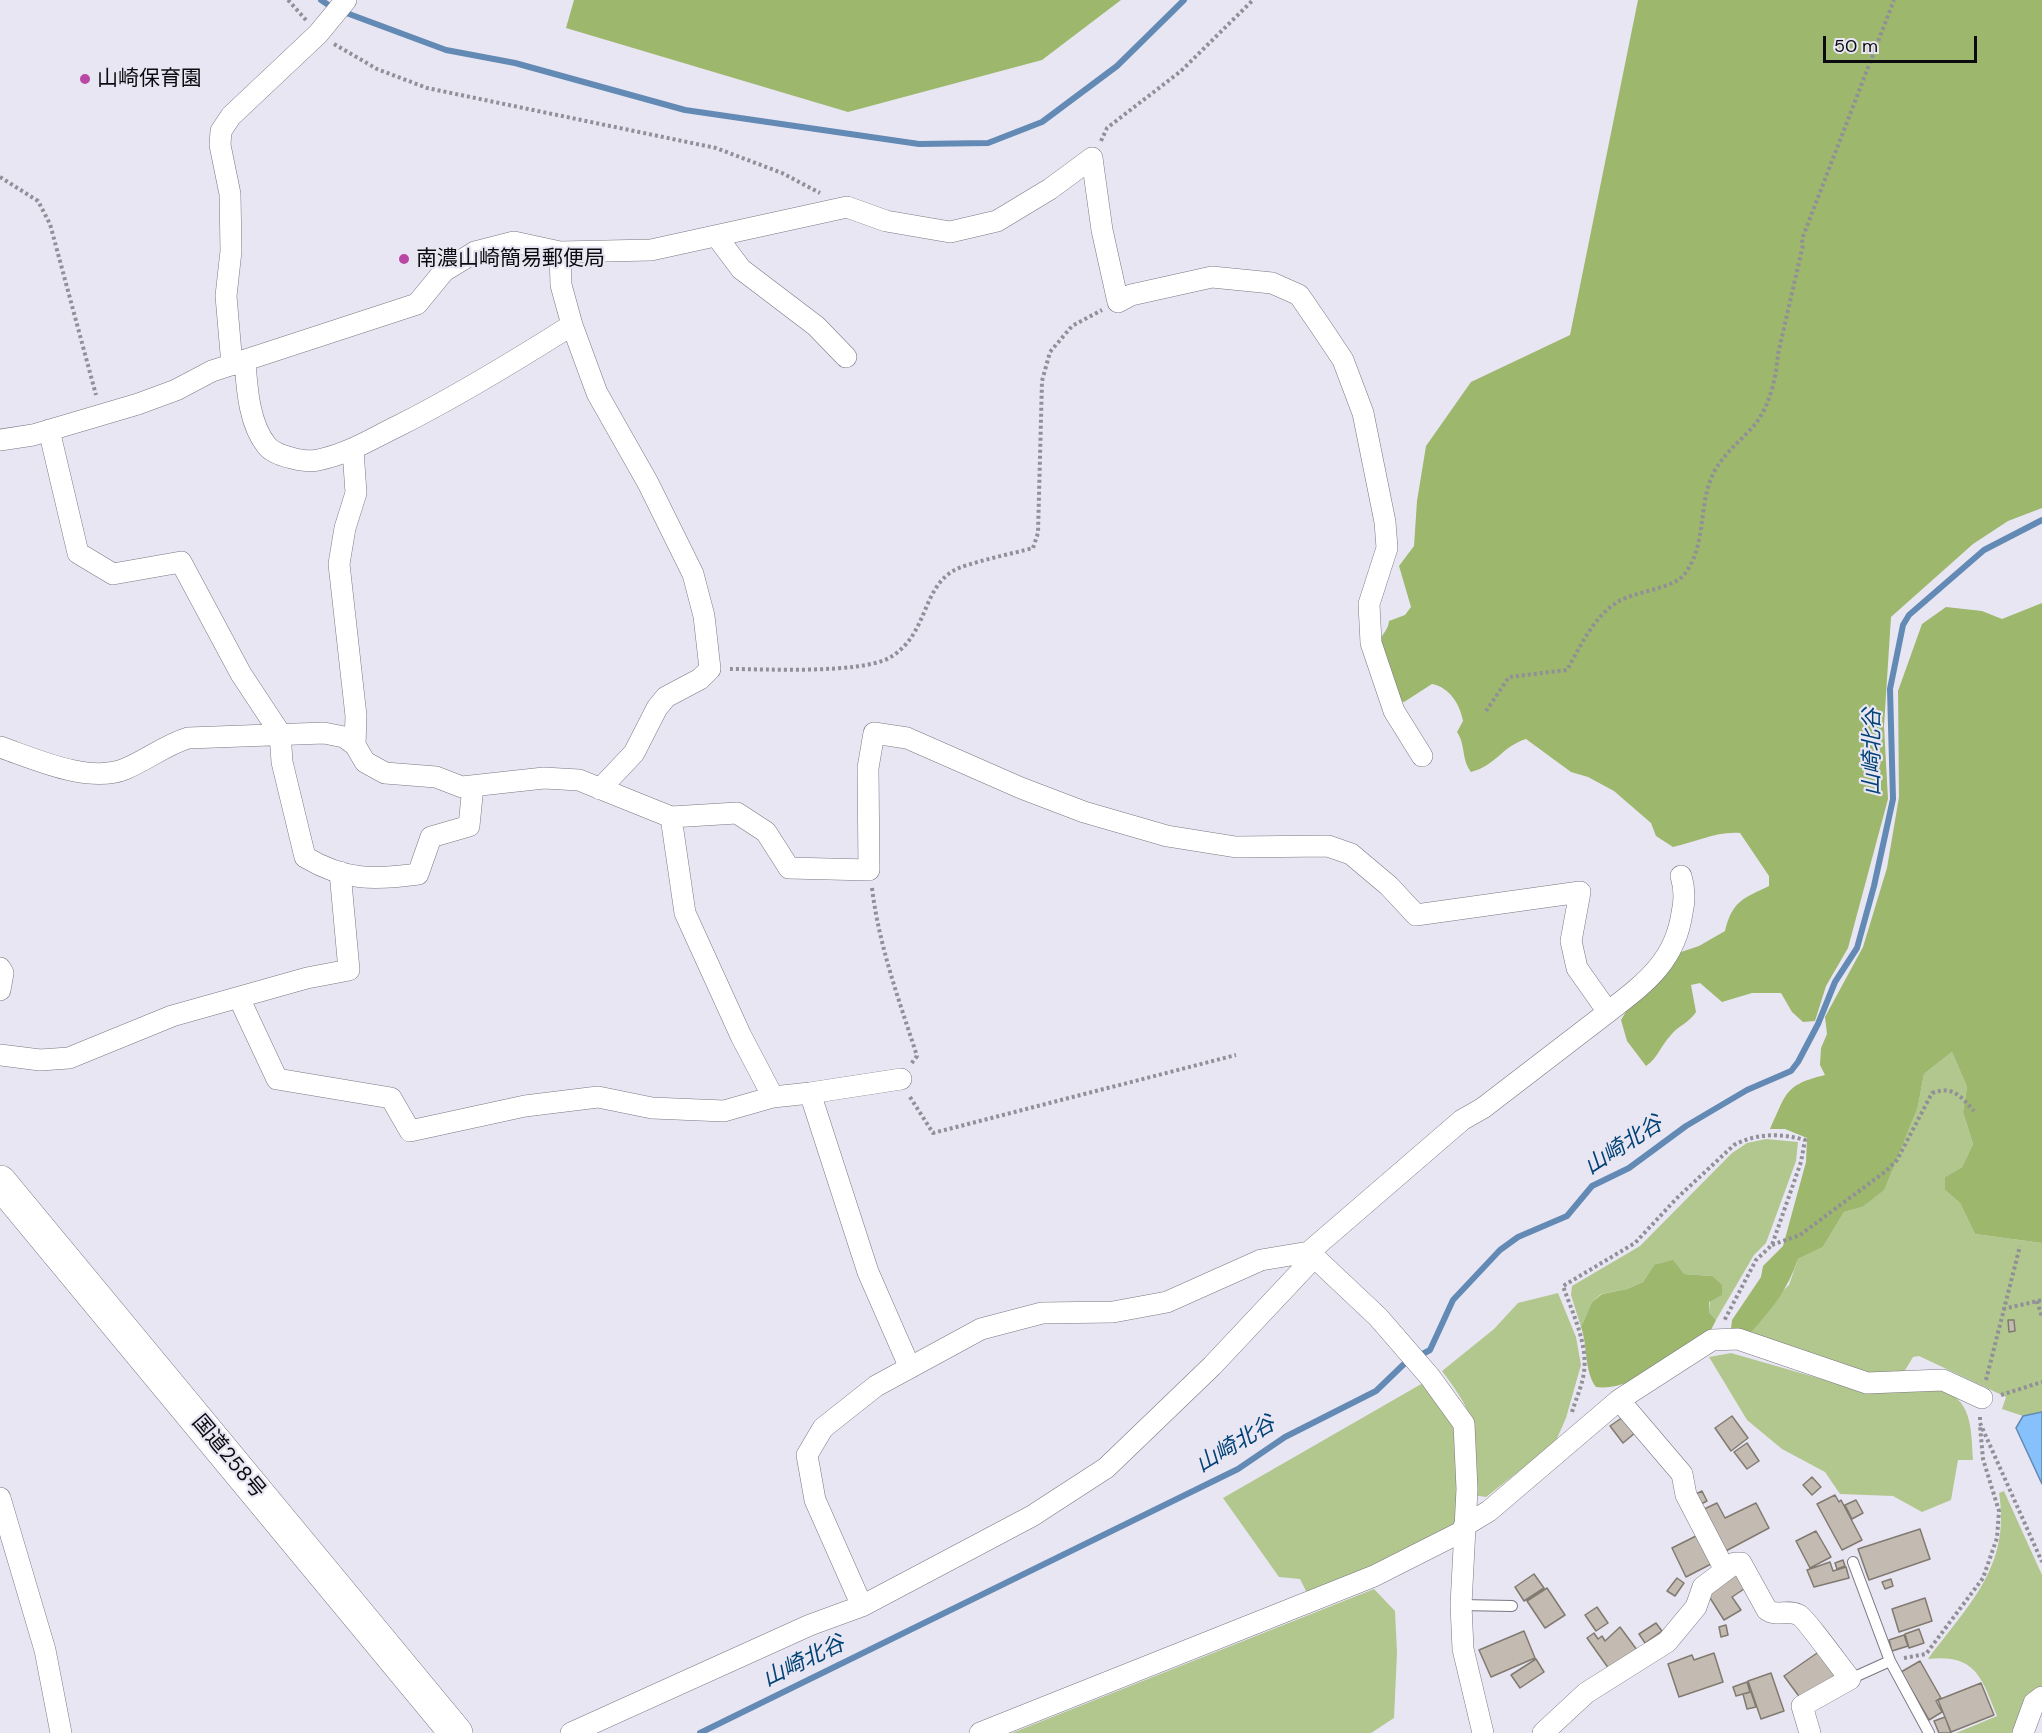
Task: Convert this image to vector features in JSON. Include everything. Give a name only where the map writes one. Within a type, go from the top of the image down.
[{"type":"highway","name":"国道258号","points":[[0,1182],[456,1733]]},
{"type":"street","points":[[346,0],[318,34],[231,116],[221,131],[220,145],[230,194],[231,251],[226,296],[238,364],[248,390],[256,427],[268,447],[290,457],[315,461],[353,450],[450,399],[572,325]]},
{"type":"street","points":[[0,440],[102,416],[176,390],[212,371],[417,304],[444,271],[475,252],[514,242],[560,252],[651,250],[847,207],[886,221],[950,232],[997,221],[1050,189],[1092,158],[1102,230],[1118,302],[1131,295],[1212,278],[1272,283],[1299,295],[1343,360],[1363,413],[1388,548],[1369,604],[1371,643],[1394,711],[1422,756]]},
{"type":"street","points":[[717,237],[741,269],[816,326],[846,357]]},
{"type":"street","points":[[560,252],[561,285],[572,325],[597,393],[648,483],[693,574],[704,616],[710,669],[700,679],[666,697],[657,708],[634,753],[600,789]]},
{"type":"street","points":[[50,430],[78,553],[113,574],[181,562],[242,674],[280,733],[282,762],[306,857],[322,867],[373,880],[418,874],[431,837],[469,826],[473,786]]},
{"type":"street","points":[[353,450],[356,493],[345,528],[339,564],[356,716],[356,745]]},
{"type":"street","points":[[0,747],[50,765],[99,774],[124,769],[188,738],[324,733],[344,736],[356,745],[365,762],[385,773],[436,777],[462,787],[544,778],[579,780],[671,817],[737,813],[766,832],[789,868],[869,870],[868,768],[874,733],[907,738],[1073,808],[1167,836],[1236,847],[1328,846],[1351,854],[1389,886],[1416,915],[1580,892],[1571,941],[1577,968],[1608,1012]]},
{"type":"street","points":[[671,817],[685,913],[741,1036],[773,1097]]},
{"type":"street","points":[[0,1055],[40,1060],[69,1058],[172,1016],[307,978],[348,970],[340,872]]},
{"type":"street","points":[[862,1606],[815,1500],[807,1455],[823,1428],[876,1386],[981,1329],[1042,1313],[1113,1312],[1167,1302],[1261,1260],[1309,1252],[1462,1120],[1483,1108],[1653,975],[1672,950],[1685,898],[1681,876]]},
{"type":"street","points":[[0,968],[3,973],[0,990]]},
{"type":"street","points":[[239,998],[277,1079],[392,1098],[410,1131],[525,1106],[598,1097],[652,1108],[724,1111],[773,1097],[901,1079]]},
{"type":"street","points":[[810,1093],[868,1272],[910,1368]]},
{"type":"street","points":[[1309,1252],[1378,1317],[1430,1377],[1464,1424],[1467,1489],[1463,1529],[1461,1605],[1463,1649],[1483,1733]]},
{"type":"street","points":[[571,1733],[810,1625],[862,1606],[1032,1516],[1106,1468],[1220,1357],[1306,1266],[1309,1252]]},
{"type":"street","points":[[980,1733],[1374,1576],[1463,1529],[1489,1511],[1619,1400],[1712,1340],[1738,1339],[1867,1383],[1943,1380],[1982,1398]]},
{"type":"street","points":[[1619,1400],[1682,1474],[1686,1495],[1725,1570]]},
{"type":"street","points":[[0,1498],[45,1650],[61,1733]]},
{"type":"street","points":[[1543,1733],[1586,1693],[1667,1642],[1696,1607],[1703,1587],[1734,1563],[1741,1563],[1745,1567],[1767,1610],[1773,1614],[1796,1613],[1803,1617],[1850,1679],[1802,1706],[1810,1733]]},
{"type":"street","points":[[2023,1733],[2034,1704],[2042,1697]]},
{"type":"lane","points":[[1853,1562],[1890,1661],[1929,1733]]},
{"type":"lane","points":[[1461,1605],[1512,1606]]},
{"type":"lane","points":[[1850,1679],[1890,1661]]},
{"type":"path","points":[[288,0],[318,34],[377,69],[427,88],[716,148],[782,173],[847,207]]},
{"type":"path","points":[[1092,158],[1107,128],[1181,71],[1253,0]]},
{"type":"path","points":[[1486,711],[1509,677],[1566,670],[1605,611],[1621,600],[1681,578],[1696,556],[1707,493],[1714,472],[1732,445],[1751,430],[1765,409],[1777,370],[1778,354],[1803,245],[1802,239],[1894,0]]},
{"type":"path","points":[[0,177],[38,201],[50,224],[102,416]]},
{"type":"path","points":[[710,669],[808,670],[871,664],[889,658],[913,639],[932,595],[953,571],[1033,548],[1038,533],[1042,381],[1050,352],[1072,326],[1118,302]]},
{"type":"path","points":[[869,870],[876,923],[889,972],[917,1056],[901,1079],[917,1112],[933,1133],[1236,1055]]},
{"type":"path","points":[[1723,1340],[1724,1317],[1756,1260],[1772,1245],[1800,1235],[1886,1171],[1897,1160],[1932,1093],[1943,1089],[1951,1090],[1974,1111]]},
{"type":"path","points":[[1560,1450],[1581,1383],[1584,1362],[1580,1339],[1563,1286],[1635,1244],[1677,1198],[1734,1145],[1745,1139],[1767,1135],[1787,1135],[1805,1140],[1801,1162],[1772,1245]]},
{"type":"path","points":[[1890,1661],[1926,1654],[1983,1578],[1999,1523],[1999,1510],[1983,1459],[1980,1423],[1982,1398],[2020,1246]]},
{"type":"path","points":[[2003,1309],[2040,1301],[2042,1317]]},
{"type":"path","points":[[1982,1398],[2042,1382]]},
{"type":"path","points":[[1980,1423],[2042,1562]]},
{"type":"green space","points":[[574,0],[1121,0],[1042,60],[848,112],[566,28]]},
{"type":"green space","points":[[1638,0],[2042,0],[2042,508],[2008,521],[1973,544],[1891,617],[1884,726],[1888,799],[1848,948],[1826,986],[1815,1021],[1803,1022],[1792,1012],[1781,993],[1752,993],[1722,1002],[1700,983],[1691,985],[1696,1012],[1674,1032],[1646,1066],[1627,1041],[1621,1020],[1634,998],[1678,953],[1699,946],[1725,931],[1735,907],[1746,898],[1769,886],[1769,876],[1740,833],[1715,835],[1673,847],[1656,836],[1651,823],[1614,791],[1588,777],[1571,772],[1526,739],[1518,742],[1487,765],[1471,772],[1457,732],[1463,721],[1462,715],[1453,697],[1444,689],[1432,684],[1404,702],[1397,700],[1380,654],[1381,639],[1389,621],[1405,615],[1411,607],[1399,566],[1414,546],[1417,501],[1426,446],[1471,382],[1570,335]]},
{"type":"green space","points":[[2042,603],[2042,1243],[1975,1234],[1960,1203],[1945,1190],[1945,1177],[1962,1167],[1973,1144],[1963,1112],[1967,1087],[1952,1052],[1924,1074],[1918,1106],[1884,1190],[1862,1207],[1844,1212],[1823,1247],[1798,1259],[1784,1289],[1759,1323],[1751,1332],[1739,1333],[1731,1329],[1732,1320],[1761,1277],[1763,1266],[1783,1246],[1806,1162],[1807,1138],[1785,1129],[1770,1129],[1788,1092],[1802,1083],[1825,1075],[1820,1065],[1821,1048],[1827,1034],[1825,1017],[1863,947],[1887,868],[1899,797],[1898,691],[1922,624],[1946,607],[1982,611],[2002,619]]},
{"type":"green space","points":[[1952,1052],[1967,1087],[1963,1112],[1973,1144],[1962,1167],[1945,1177],[1945,1190],[1960,1203],[1975,1234],[2042,1243],[2042,1412],[2023,1416],[2002,1409],[2006,1397],[1919,1356],[1913,1357],[1904,1372],[1872,1375],[1739,1333],[1789,1285],[1798,1259],[1823,1247],[1844,1212],[1862,1207],[1918,1106],[1924,1074]]},
{"type":"green space","points":[[1766,1139],[1798,1142],[1796,1161],[1766,1243],[1754,1255],[1716,1320],[1709,1312],[1712,1276],[1684,1274],[1654,1265],[1643,1282],[1627,1289],[1601,1294],[1592,1302],[1581,1327],[1571,1295],[1572,1286],[1640,1246],[1732,1153],[1747,1143]]},
{"type":"green space","points":[[1673,1260],[1684,1274],[1712,1276],[1722,1285],[1722,1295],[1709,1302],[1709,1312],[1716,1320],[1711,1330],[1641,1377],[1611,1387],[1596,1387],[1588,1366],[1581,1327],[1592,1302],[1602,1294],[1627,1289],[1643,1282],[1654,1265]]},
{"type":"green space","points":[[1558,1293],[1576,1337],[1581,1365],[1566,1418],[1555,1443],[1486,1497],[1473,1495],[1474,1429],[1464,1403],[1442,1371],[1494,1329],[1518,1303]]},
{"type":"green space","points":[[1731,1353],[1870,1393],[1937,1390],[1949,1393],[1958,1399],[1968,1416],[1973,1460],[1958,1460],[1951,1500],[1922,1512],[1893,1496],[1840,1494],[1825,1472],[1782,1449],[1747,1420],[1709,1357]]},
{"type":"green space","points":[[1423,1383],[1452,1423],[1456,1442],[1457,1519],[1449,1530],[1376,1566],[1308,1595],[1300,1579],[1279,1577],[1223,1498]]},
{"type":"green space","points":[[2004,1491],[2042,1575],[2042,1691],[2018,1733],[1956,1733],[1997,1716],[1981,1680],[1967,1665],[1957,1660],[1944,1658],[1928,1659],[1983,1584],[1999,1543],[2001,1519],[1999,1493]]},
{"type":"green space","points":[[1374,1589],[1395,1611],[1397,1653],[1394,1718],[1371,1733],[1012,1733]]},
{"type":"water","points":[[2042,1412],[2042,1484],[2016,1428],[2023,1416]]},
{"type":"building","points":[[2008,1320],[2014,1320],[2015,1331],[2009,1332]]},
{"type":"building","points":[[1732,1416],[1748,1438],[1731,1451],[1715,1428]]},
{"type":"building","points":[[1623,1417],[1635,1433],[1623,1443],[1610,1426]]},
{"type":"building","points":[[1747,1443],[1759,1461],[1747,1469],[1734,1452]]},
{"type":"building","points":[[1812,1477],[1821,1487],[1812,1495],[1803,1485]]},
{"type":"building","points":[[1702,1491],[1707,1501],[1699,1505],[1694,1495]]},
{"type":"building","points":[[1835,1495],[1839,1502],[1841,1500],[1862,1540],[1842,1550],[1817,1504]]},
{"type":"building","points":[[1856,1500],[1863,1513],[1852,1519],[1845,1505]]},
{"type":"building","points":[[1717,1503],[1725,1518],[1756,1503],[1769,1528],[1722,1553],[1700,1511]]},
{"type":"building","points":[[1920,1529],[1930,1559],[1869,1580],[1858,1549]]},
{"type":"building","points":[[1816,1531],[1831,1557],[1810,1568],[1796,1541]]},
{"type":"building","points":[[1698,1535],[1713,1563],[1686,1577],[1672,1548]]},
{"type":"building","points":[[1843,1560],[1845,1566],[1837,1569],[1835,1563]]},
{"type":"building","points":[[1830,1562],[1833,1571],[1846,1567],[1849,1578],[1814,1587],[1807,1570]]},
{"type":"building","points":[[1739,1569],[1750,1585],[1732,1597],[1741,1610],[1724,1620],[1705,1590]]},
{"type":"building","points":[[1534,1574],[1544,1588],[1524,1601],[1515,1587]]},
{"type":"building","points":[[1677,1578],[1684,1583],[1675,1596],[1667,1591]]},
{"type":"building","points":[[1891,1579],[1893,1586],[1885,1589],[1882,1582]]},
{"type":"building","points":[[1547,1588],[1565,1615],[1545,1628],[1527,1601]]},
{"type":"building","points":[[1925,1598],[1932,1621],[1899,1632],[1892,1609]]},
{"type":"building","points":[[1597,1607],[1608,1623],[1596,1631],[1585,1615]]},
{"type":"building","points":[[1656,1623],[1662,1631],[1645,1643],[1639,1634]]},
{"type":"building","points":[[1726,1625],[1728,1635],[1721,1637],[1719,1627]]},
{"type":"building","points":[[1620,1627],[1637,1650],[1609,1669],[1587,1638],[1594,1633],[1598,1639],[1602,1636],[1605,1641]]},
{"type":"building","points":[[1919,1629],[1924,1643],[1909,1648],[1905,1634]]},
{"type":"building","points":[[1524,1631],[1535,1658],[1491,1677],[1479,1650]]},
{"type":"building","points":[[1904,1635],[1908,1646],[1892,1651],[1889,1640]]},
{"type":"building","points":[[1820,1651],[1837,1674],[1801,1699],[1784,1676]]},
{"type":"building","points":[[1714,1653],[1723,1682],[1679,1697],[1668,1664],[1692,1655],[1694,1660]]},
{"type":"building","points":[[1536,1659],[1544,1672],[1520,1688],[1511,1675]]},
{"type":"building","points":[[1920,1661],[1941,1698],[1936,1701],[1942,1712],[1929,1720],[1901,1672]]},
{"type":"building","points":[[1771,1673],[1784,1711],[1761,1719],[1748,1681]]},
{"type":"building","points":[[1747,1682],[1750,1692],[1736,1696],[1733,1687]]},
{"type":"building","points":[[1981,1683],[1994,1715],[1951,1732],[1938,1700]]},
{"type":"building","points":[[1751,1692],[1756,1707],[1747,1709],[1743,1694]]},
{"type":"building","points":[[1945,1717],[1951,1733],[1939,1733],[1934,1721]]},
{"type":"waterway","points":[[321,0],[333,8],[446,50],[515,63],[685,110],[919,144],[988,143],[1042,122],[1117,66],[1184,0]]},
{"type":"waterway","name":"山崎北谷","points":[[700,1733],[1238,1469],[1285,1437],[1376,1391],[1404,1364],[1430,1350],[1453,1300],[1500,1250],[1518,1237],[1567,1216],[1592,1186],[1629,1168],[1686,1126],[1747,1090],[1791,1071],[1818,1024],[1835,982],[1857,948],[1874,886],[1893,799],[1890,689],[1903,625],[1909,615],[1984,550],[2042,520]]},
{"type":"place","name":"山崎保育園","points":[[85,79]]},
{"type":"place","name":"南濃山崎簡易郵便局","points":[[404,259]]}]
